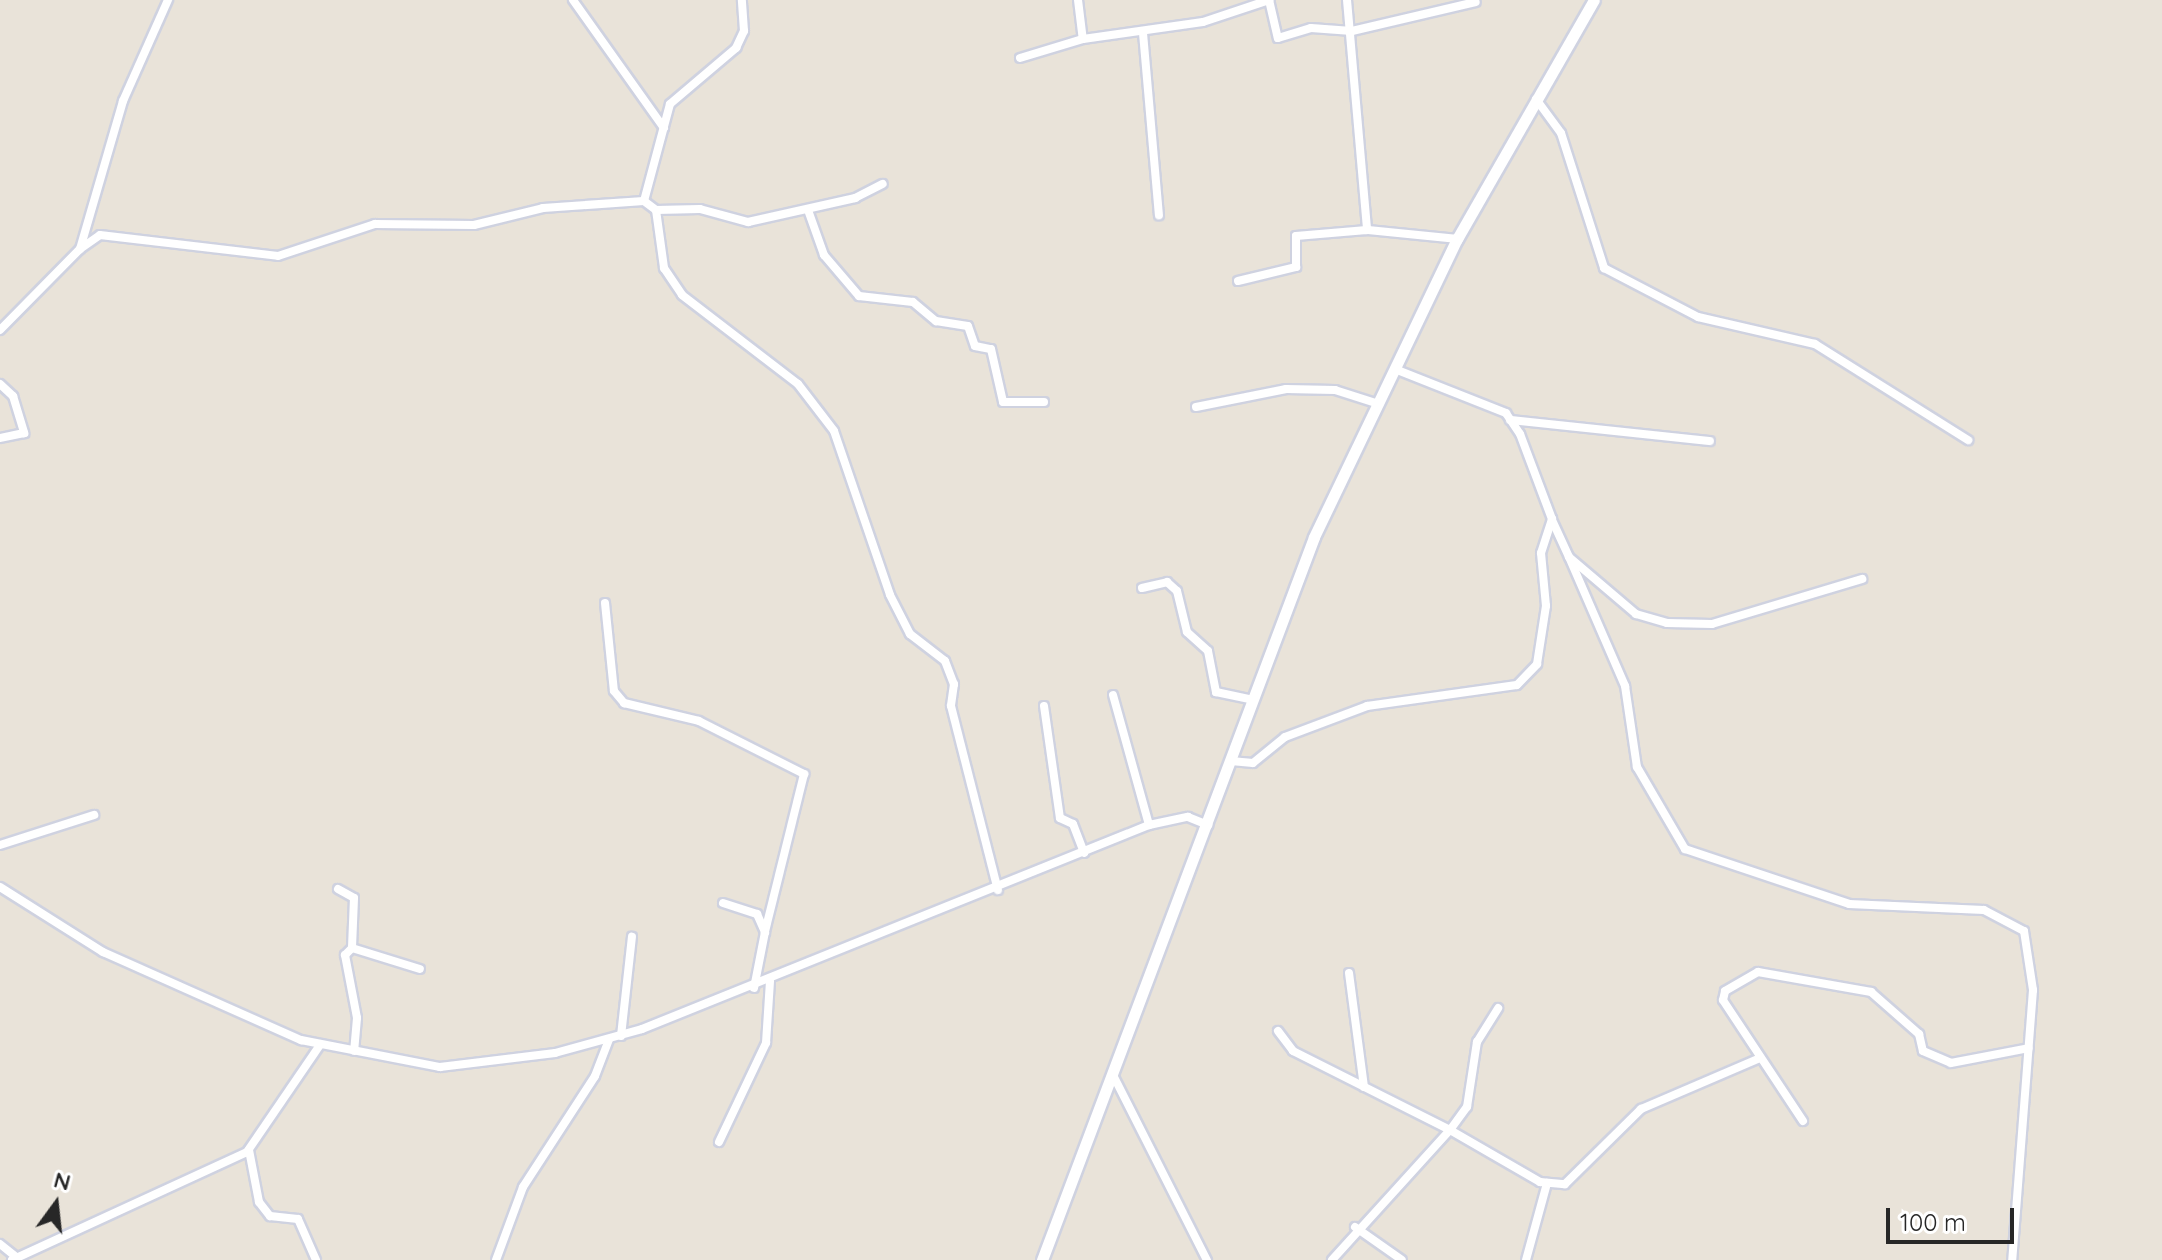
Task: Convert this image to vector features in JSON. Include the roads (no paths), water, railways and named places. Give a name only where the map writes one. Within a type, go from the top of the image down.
[{"type":"main road","points":[[1042,1260],[1209,825],[1314,537],[1457,239],[1594,0]]},
{"type":"street","points":[[80,249],[123,101],[168,0]]},
{"type":"street","points":[[573,0],[664,128]]},
{"type":"street","points":[[644,201],[670,104],[736,48],[744,31],[742,0]]},
{"type":"street","points":[[1078,0],[1083,39]]},
{"type":"street","points":[[1020,58],[1083,39],[1143,33],[1269,0],[1278,38],[1311,28],[1352,31],[1476,2]]},
{"type":"street","points":[[1347,0],[1367,230]]},
{"type":"street","points":[[1143,33],[1159,215]]},
{"type":"street","points":[[1536,99],[1561,133],[1604,268],[1698,317],[1815,344],[1968,440]]},
{"type":"street","points":[[0,330],[80,249],[100,235],[278,256],[375,224],[474,225],[543,208],[644,201],[656,210],[700,209],[748,222],[808,210],[883,184]]},
{"type":"street","points":[[656,210],[664,268],[682,295],[798,384],[834,431],[890,595],[910,634],[945,661],[954,684],[951,706],[998,890]]},
{"type":"street","points":[[808,210],[824,255],[859,296],[913,302],[936,321],[968,326],[975,346],[991,349],[1003,402],[1044,402]]},
{"type":"street","points":[[1238,281],[1296,267],[1296,236],[1367,230],[1457,239]]},
{"type":"street","points":[[1395,369],[1510,420],[1710,441]]},
{"type":"street","points":[[0,384],[13,396],[24,433],[0,438]]},
{"type":"street","points":[[1196,407],[1286,389],[1335,390],[1379,404]]},
{"type":"street","points":[[1510,420],[1625,686],[1637,767],[1685,849],[1849,904],[1935,905],[2008,918],[2029,940],[2033,964],[2029,1048],[2012,1260]]},
{"type":"street","points":[[1231,761],[1253,763],[1285,737],[1367,706],[1517,685],[1537,664],[1546,606],[1541,553],[1552,519]]},
{"type":"street","points":[[1569,557],[1636,614],[1667,623],[1712,624],[1862,579]]},
{"type":"street","points":[[1142,588],[1167,582],[1177,591],[1187,632],[1208,651],[1216,692],[1253,700]]},
{"type":"street","points":[[605,603],[614,691],[624,703],[699,721],[804,774],[754,988]]},
{"type":"street","points":[[1113,695],[1149,825]]},
{"type":"street","points":[[1044,706],[1060,818],[1073,824],[1084,853]]},
{"type":"street","points":[[0,845],[94,815]]},
{"type":"street","points":[[0,887],[103,952],[320,1045],[440,1067],[609,1040],[754,988],[998,890],[1149,825],[1188,817],[1209,825]]},
{"type":"street","points":[[338,889],[354,898],[352,948],[345,955],[357,1018],[354,1051]]},
{"type":"street","points":[[723,903],[757,914],[765,932]]},
{"type":"street","points":[[621,1036],[632,937]]},
{"type":"street","points":[[352,948],[420,969]]},
{"type":"street","points":[[1803,1121],[1723,1000],[1725,991],[1758,972],[1871,992],[1919,1034],[1923,1051],[1951,1063],[2029,1048]]},
{"type":"street","points":[[1349,973],[1364,1087]]},
{"type":"street","points":[[719,1142],[766,1043],[770,981]]},
{"type":"street","points":[[1332,1260],[1355,1227],[1450,1130],[1467,1107],[1477,1042],[1498,1008]]},
{"type":"street","points":[[1278,1031],[1293,1051],[1547,1183],[1565,1184],[1641,1109],[1760,1058]]},
{"type":"street","points":[[496,1260],[523,1187],[595,1076],[609,1040]]},
{"type":"street","points":[[0,1244],[14,1258],[249,1150],[320,1045]]},
{"type":"street","points":[[1113,1075],[1207,1260]]},
{"type":"street","points":[[249,1150],[259,1202],[270,1216],[298,1219],[316,1260]]},
{"type":"street","points":[[1526,1260],[1547,1183]]},
{"type":"street","points":[[1355,1227],[1402,1260]]}]
